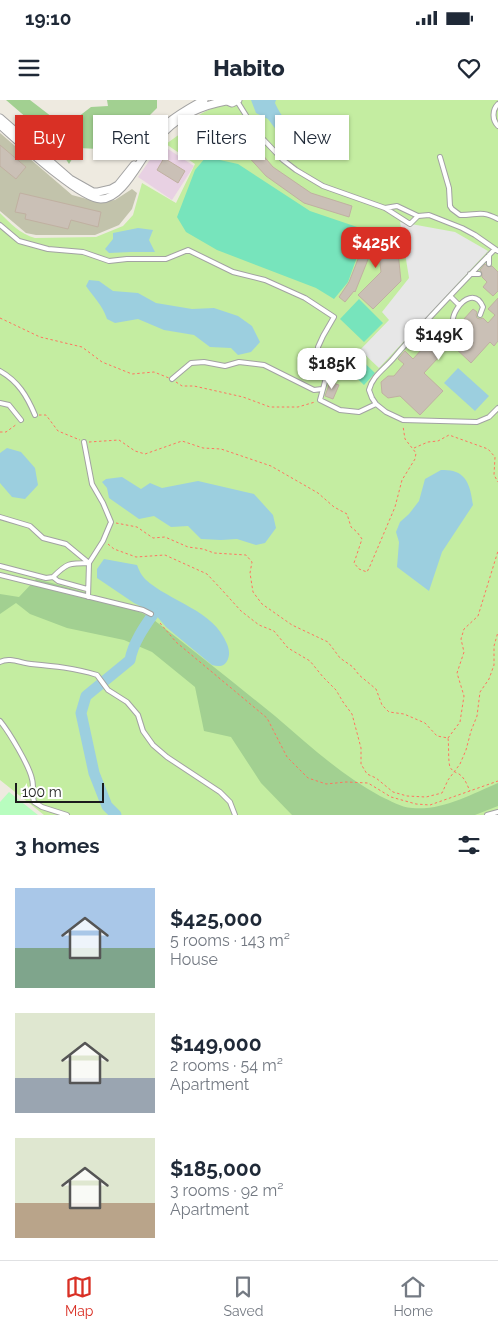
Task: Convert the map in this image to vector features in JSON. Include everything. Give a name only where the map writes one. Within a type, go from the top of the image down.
[{"type":"street","points":[[168,123],[204,100]]},
{"type":"street","points":[[0,125],[66,181],[91,197],[101,199],[111,196],[122,187],[132,176],[148,151],[164,132],[176,122],[199,109],[225,100],[232,103],[237,100]]},
{"type":"street","points":[[0,118],[70,179],[93,192],[111,189],[118,184],[133,168],[137,160]]},
{"type":"lane","points":[[237,100],[262,138],[283,160],[296,170],[323,186],[385,208],[410,224],[418,216]]},
{"type":"lane","points":[[498,104],[493,116],[498,126]]},
{"type":"lane","points":[[440,157],[449,188],[452,209],[460,215],[480,213],[498,219]]},
{"type":"lane","points":[[385,208],[397,206],[418,216],[429,216],[462,228],[497,250],[489,255],[470,274],[389,363],[382,368],[373,379],[368,390],[372,398],[386,412],[403,420],[477,422],[489,417],[498,408]]},
{"type":"lane","points":[[0,225],[19,241],[48,249],[83,252],[109,261],[166,259],[188,250],[233,272],[265,280],[305,298],[334,317],[322,336],[318,347],[318,358],[326,378],[320,400],[340,410],[358,412],[376,404]]},
{"type":"lane","points":[[489,255],[489,264]]},
{"type":"lane","points":[[470,274],[479,274]]},
{"type":"lane","points":[[450,296],[459,305]]},
{"type":"lane","points":[[469,326],[461,328],[454,324],[454,314],[459,305],[464,301],[476,299],[480,301],[483,307],[480,315]]},
{"type":"lane","points":[[172,379],[190,363],[204,362],[225,366],[239,362],[264,365],[314,390],[322,389]]},
{"type":"lane","points":[[0,371],[18,384],[28,399],[35,415]]},
{"type":"lane","points":[[0,403],[9,405],[21,420]]},
{"type":"lane","points":[[84,442],[92,484],[111,522],[103,541],[89,563],[88,597]]},
{"type":"lane","points":[[0,517],[30,526],[43,538],[66,544],[89,563]]},
{"type":"lane","points":[[0,566],[46,578],[53,576],[65,565],[89,563]]},
{"type":"lane","points":[[0,575],[143,610],[151,614]]},
{"type":"lane","points":[[53,576],[58,581],[87,589]]},
{"type":"lane","points":[[0,662],[4,660],[29,664],[56,665],[97,675],[108,690],[127,702],[138,715],[143,730],[154,745],[167,757],[220,792],[230,802],[235,815]]},
{"type":"lane","points":[[0,721],[30,773],[34,802],[42,807],[67,815]]},
{"type":"lane","points":[[487,815],[498,812]]},
{"type":"path","points":[[0,318],[40,338],[82,347],[102,362],[132,374],[154,372],[172,379],[182,386],[194,386],[270,407],[298,407],[320,400]]},
{"type":"path","points":[[35,415],[46,415],[58,431],[84,442],[119,440],[135,451],[145,454],[182,441],[202,448],[221,449],[271,466],[318,493],[334,507],[347,514],[351,526],[362,539],[354,563],[359,569],[367,572],[395,507],[402,480],[415,459],[416,453],[403,434],[403,420]]},
{"type":"path","points":[[0,432],[6,432],[21,420]]},
{"type":"path","points":[[413,449],[450,435],[488,449],[495,457],[494,475],[498,482]]},
{"type":"path","points":[[111,522],[137,527],[153,538],[165,537],[188,547],[214,553],[246,555],[252,562],[250,573],[253,592],[262,604],[292,625],[328,642],[340,658],[353,667],[359,675],[376,689],[382,705],[389,712],[404,714],[425,723],[437,736],[448,738]]},
{"type":"path","points":[[103,541],[136,557],[164,555],[206,574],[241,612],[259,625],[274,631],[288,648],[310,661],[336,690],[352,714],[361,748],[362,764],[367,774],[376,778],[393,792],[407,796],[426,797],[442,793],[460,764],[477,716],[480,692],[489,679],[494,665],[494,646],[498,632]]},
{"type":"path","points":[[470,791],[460,775],[454,772],[449,765],[450,748],[448,738],[460,722],[464,696],[457,673],[464,652],[460,639],[464,629],[478,616],[483,594],[498,551]]},
{"type":"path","points":[[160,623],[176,642],[267,718],[287,757],[308,778],[326,784],[346,782],[368,783],[391,797],[416,804],[430,805],[498,781]]},
{"type":"shaded area","points":[[0,133],[15,146],[15,160],[31,160],[72,195],[98,202],[115,200],[132,189],[137,193],[132,209],[119,225],[95,235],[36,235],[26,233],[0,211]]},
{"type":"shaded area","points":[[168,149],[178,156],[178,160],[185,160],[194,166],[172,200],[138,177],[150,160],[168,160]]},
{"type":"shaded area","points":[[400,222],[455,232],[488,251],[379,368],[360,350],[389,320],[382,312],[409,278]]},
{"type":"green space","points":[[6,100],[30,100],[49,115],[23,115]]},
{"type":"green space","points":[[107,100],[157,100],[157,108],[150,115],[93,115],[93,149],[83,148],[83,115],[81,115],[91,107],[108,106]]},
{"type":"green space","points":[[240,100],[498,100],[498,815],[44,815],[0,780],[0,213],[20,231],[35,238],[96,237],[123,226],[133,215],[142,183],[176,203],[195,164],[189,160],[265,160],[265,115],[199,115],[213,108],[233,104]]},
{"type":"green space","points":[[178,135],[178,152],[168,145],[168,143]]},
{"type":"green space","points":[[203,160],[220,160],[238,164],[310,211],[363,229],[362,243],[348,282],[334,299],[316,288],[217,250],[186,232],[177,217],[195,170]]},
{"type":"green space","points":[[359,299],[383,323],[364,342],[340,319]]},
{"type":"green space","points":[[352,351],[375,373],[364,385],[340,362]]},
{"type":"green space","points":[[36,579],[108,600],[150,617],[352,779],[396,804],[412,808],[434,807],[457,801],[498,783],[498,806],[475,815],[292,815],[261,783],[231,737],[204,731],[195,687],[152,652],[124,640],[67,628],[30,614],[16,603],[0,614],[0,594],[19,597]]},
{"type":"green space","points":[[9,792],[38,815],[0,815],[0,802]]},
{"type":"water","points":[[251,100],[276,100],[275,103],[282,115],[275,115],[275,128],[265,115],[256,113]]},
{"type":"water","points":[[138,228],[153,230],[149,240],[155,252],[109,253],[105,249],[113,239],[113,233]]},
{"type":"water","points":[[89,280],[99,281],[113,291],[138,293],[156,303],[192,309],[214,308],[238,316],[252,326],[260,342],[251,352],[238,355],[231,348],[210,347],[194,335],[164,330],[138,319],[115,323],[107,319],[100,305],[86,286]]},
{"type":"water","points":[[458,368],[489,396],[475,411],[444,383]]},
{"type":"water","points":[[7,448],[21,452],[35,468],[38,485],[25,499],[12,497],[0,483],[0,453]]},
{"type":"water","points":[[441,470],[453,471],[463,476],[468,485],[473,505],[442,552],[429,591],[397,567],[399,542],[396,532],[400,522],[419,501],[425,479]]},
{"type":"water","points":[[122,477],[141,489],[150,483],[162,488],[198,481],[254,494],[273,515],[276,528],[265,543],[256,545],[237,539],[201,539],[188,526],[171,527],[154,516],[139,519],[109,498],[107,488],[102,482],[106,479]]},
{"type":"water","points":[[104,559],[137,565],[144,577],[155,587],[190,607],[212,623],[221,632],[228,646],[229,655],[225,664],[219,666],[212,665],[166,627],[154,613],[134,603],[97,578],[97,569]]},
{"type":"building","points":[[0,145],[15,158],[15,160],[26,167],[16,179],[0,166]]},
{"type":"building","points":[[265,158],[273,167],[311,193],[352,206],[349,217],[304,203],[266,176],[251,160],[265,160]]},
{"type":"building","points":[[163,160],[167,160],[185,171],[178,183],[157,170]]},
{"type":"building","points":[[20,193],[101,212],[98,227],[71,220],[68,229],[25,219],[26,214],[15,212]]},
{"type":"building","points":[[364,228],[372,228],[373,236],[396,233],[401,281],[373,309],[358,295],[381,272],[377,237],[355,292],[345,302],[339,297],[349,282],[364,244]]},
{"type":"building","points":[[485,264],[488,267],[492,266],[498,272],[498,291],[493,296],[483,287],[487,282],[482,277],[480,270]]},
{"type":"building","points":[[498,298],[498,341],[494,346],[490,342],[471,363],[451,344],[424,373],[443,391],[420,415],[400,396],[388,398],[382,393],[381,382],[388,376],[394,376],[404,364],[398,359],[405,351],[413,359],[441,328],[455,341],[465,330],[472,328],[472,323],[466,323],[463,320],[473,309],[477,312],[477,318],[483,318],[488,323],[495,315],[488,309]]},
{"type":"building","points":[[330,382],[339,385],[333,399],[325,396]]},
{"type":"waterway","points":[[116,815],[107,806],[94,773],[81,713],[86,696],[130,660],[136,641],[154,613]]}]
